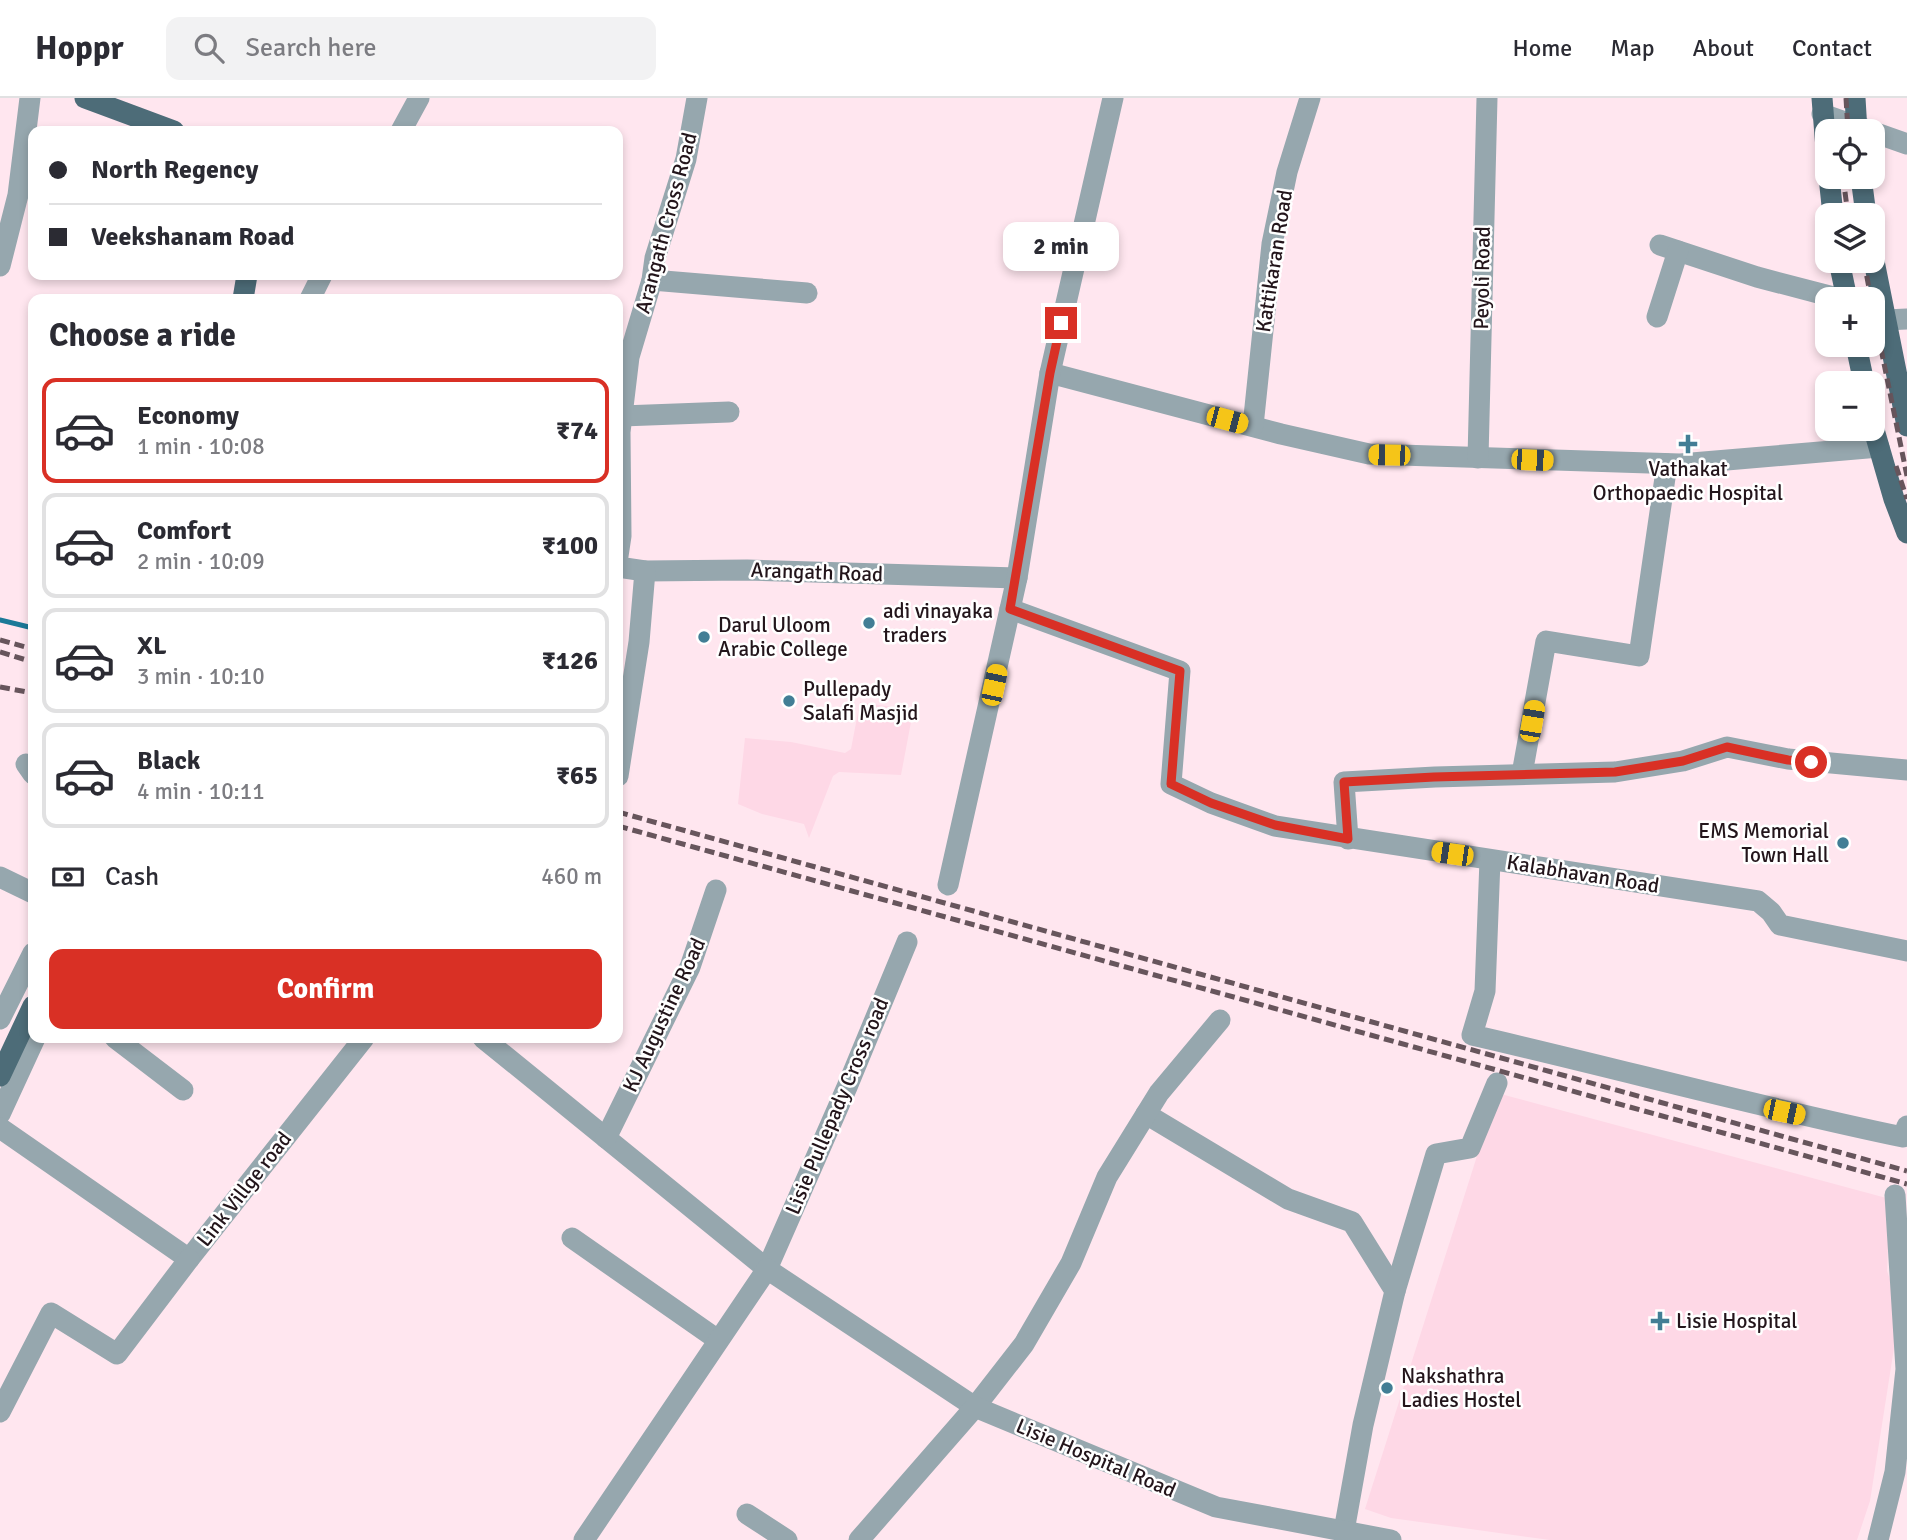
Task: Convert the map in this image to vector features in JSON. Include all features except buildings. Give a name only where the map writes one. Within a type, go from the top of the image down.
[{"type":"main road","points":[[85,98],[161,126]]},
{"type":"main road","points":[[1855,98],[1856,119]]},
{"type":"main road","points":[[1880,273],[1897,319],[1907,426]]},
{"type":"main road","points":[[1877,441],[1907,533]]},
{"type":"main road","points":[[0,1076],[28,1017]]},
{"type":"street","points":[[0,266],[18,195],[30,98]]},
{"type":"street","points":[[404,126],[419,98]]},
{"type":"street","name":"Arangath Cross Road","points":[[623,408],[629,357],[652,280],[655,258],[686,159],[697,98]]},
{"type":"street","points":[[948,885],[1017,578],[1050,373],[1113,98]]},
{"type":"street","name":"Kattikaran Road","points":[[1253,426],[1272,244],[1287,172],[1310,98]]},
{"type":"street","name":"Peyoli Road","points":[[1478,458],[1487,98]]},
{"type":"street","points":[[1822,106],[1842,119]]},
{"type":"street","points":[[1885,137],[1907,144]]},
{"type":"street","points":[[1657,317],[1669,248],[1757,277],[1815,292]]},
{"type":"street","points":[[652,280],[807,293]]},
{"type":"street","points":[[1050,373],[1369,454],[1667,464],[1879,447]]},
{"type":"street","points":[[623,416],[729,412]]},
{"type":"street","points":[[1522,774],[1546,641],[1639,656],[1667,464]]},
{"type":"street","name":"Arangath Road","points":[[623,568],[645,571],[747,570],[1017,578]]},
{"type":"street","points":[[623,709],[625,682],[639,642],[645,571]]},
{"type":"street","name":"Kalabhavan Road","points":[[1010,609],[1180,671],[1171,784],[1211,803],[1275,825],[1348,839],[1758,901],[1771,912],[1780,925],[1907,951]]},
{"type":"street","points":[[1348,839],[1344,782],[1615,772],[1683,761],[1727,747],[1788,760],[1907,770]]},
{"type":"street","points":[[1490,860],[1485,991],[1472,1034],[1850,1126],[1903,1137],[1907,1126]]},
{"type":"street","points":[[0,877],[28,891]]},
{"type":"street","name":"KJ Augustine Road","points":[[606,1138],[690,967],[716,890]]},
{"type":"street","name":"Lisie Pullepady Cross road","points":[[584,1540],[767,1269],[848,1087],[907,942]]},
{"type":"street","points":[[0,1019],[8,985],[28,959]]},
{"type":"street","points":[[859,1540],[975,1407],[1031,1333],[1072,1263],[1107,1177],[1159,1093],[1220,1020]]},
{"type":"street","points":[[0,1114],[33,1043]]},
{"type":"street","points":[[122,1043],[183,1090]]},
{"type":"street","name":"Link Villge road","points":[[0,1128],[188,1259],[360,1043]]},
{"type":"street","name":"Lisie Hospital Road","points":[[489,1043],[767,1269],[975,1407],[1216,1507],[1385,1539]]},
{"type":"street","points":[[1344,1531],[1363,1426],[1395,1291],[1436,1154],[1470,1149],[1497,1083]]},
{"type":"street","points":[[1146,1114],[1288,1199],[1352,1222],[1395,1291]]},
{"type":"street","points":[[1878,1540],[1895,1472],[1904,1411],[1906,1369],[1895,1195]]},
{"type":"street","points":[[572,1238],[718,1340]]},
{"type":"street","points":[[0,1412],[51,1313],[117,1354],[188,1259]]},
{"type":"street","points":[[747,1514],[787,1540]]},
{"type":"shaded area","points":[[860,702],[892,707],[893,716],[911,722],[901,775],[839,772],[833,776],[809,838],[804,824],[762,814],[738,804],[745,738],[791,742],[845,753],[851,749]]},
{"type":"shaded area","name":"Lisie Hospital","points":[[1497,1093],[1890,1199],[1887,1271],[1895,1294],[1894,1348],[1870,1501],[1857,1540],[1550,1540],[1391,1518],[1365,1509]]},
{"type":"waterway","points":[[0,620],[28,627]]},
{"type":"railway","points":[[1846,98],[1847,119]]},
{"type":"railway","points":[[1845,189],[1846,203]]},
{"type":"railway","points":[[1866,273],[1869,287]]},
{"type":"railway","points":[[1883,357],[1907,476]]},
{"type":"railway","points":[[1896,466],[1907,499]]},
{"type":"railway","points":[[0,640],[28,648]]},
{"type":"railway","points":[[0,652],[28,660]]},
{"type":"railway","points":[[0,687],[28,692]]},
{"type":"railway","points":[[623,813],[1907,1171]]},
{"type":"railway","points":[[623,827],[1907,1184]]},
{"type":"place","name":"Vathakat Orthopaedic Hospital","points":[[1688,444]]},
{"type":"place","name":"adi vinayaka traders","points":[[869,623]]},
{"type":"place","name":"Darul Uloom Arabic College","points":[[704,637]]},
{"type":"place","name":"Pullepady Salafi Masjid","points":[[789,701]]},
{"type":"place","name":"EMS Memorial Town Hall","points":[[1843,843]]},
{"type":"place","name":"Lisie Hospital","points":[[1660,1321]]},
{"type":"place","name":"Nakshathra Ladies Hostel","points":[[1387,1388]]},
{"type":"route","points":[[1061,323],[1010,609],[1180,671],[1171,784],[1211,803],[1275,825],[1348,839],[1344,782],[1615,772],[1683,761],[1727,747],[1811,762]]}]
